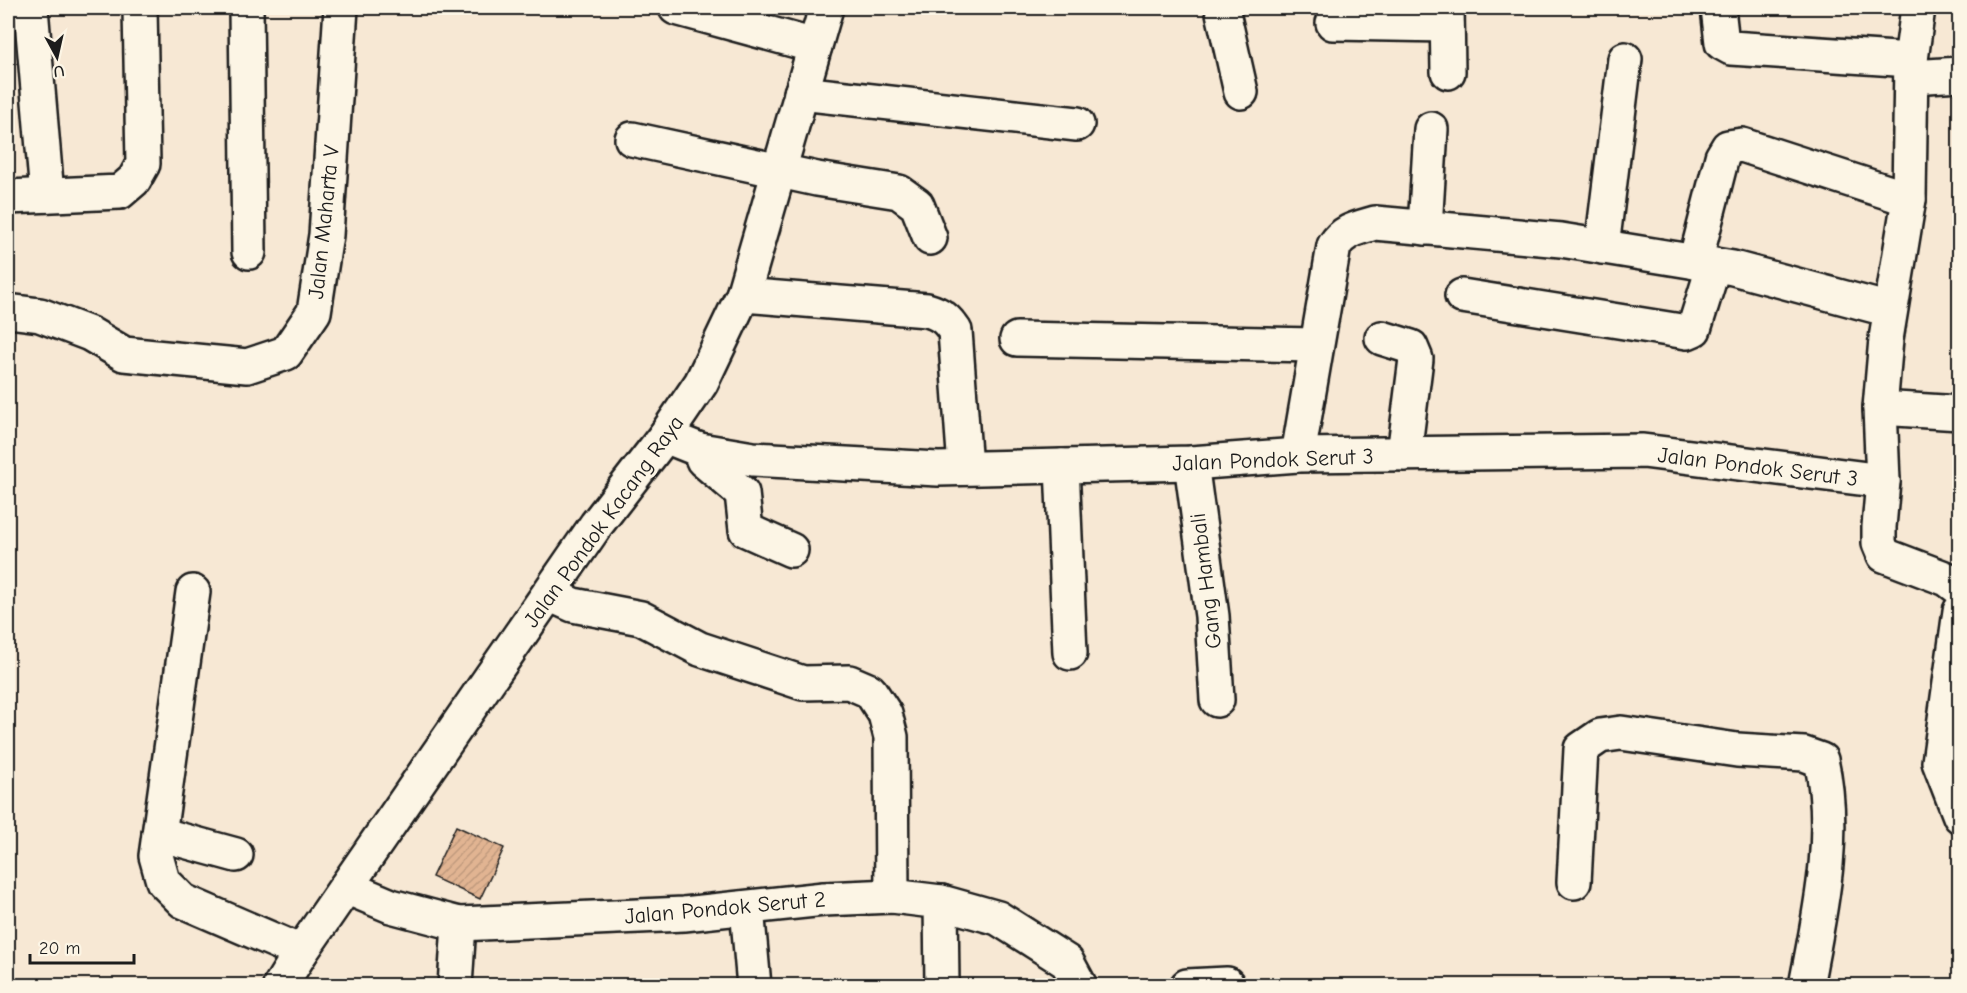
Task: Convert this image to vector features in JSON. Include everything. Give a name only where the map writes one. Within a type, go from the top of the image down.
[{"type":"street","points":[[31,8],[47,195]]},
{"type":"street","points":[[8,197],[120,192],[134,180],[142,164],[140,8]]},
{"type":"street","points":[[246,8],[249,252]]},
{"type":"street","name":"Jalan Maharta V","points":[[8,311],[40,315],[90,334],[124,354],[247,366],[286,353],[314,312],[326,235],[341,8]]},
{"type":"street","points":[[676,8],[815,46]]},
{"type":"street","name":"Jalan Pondok Kacang Raya","points":[[280,986],[301,952],[596,525],[665,436],[701,383],[743,295],[826,8]]},
{"type":"street","points":[[1222,8],[1241,92]]},
{"type":"street","points":[[1718,8],[1722,44],[1731,48],[1959,74]]},
{"type":"street","points":[[1918,8],[1911,68],[1909,199],[1890,310],[1880,408],[1883,481],[1879,543],[1884,555],[1947,579],[1959,590]]},
{"type":"street","points":[[1333,23],[1447,16],[1448,72]]},
{"type":"street","points":[[1602,247],[1625,59]]},
{"type":"street","points":[[801,93],[1077,124]]},
{"type":"street","points":[[1425,228],[1431,129]]},
{"type":"street","points":[[632,139],[777,171],[899,192],[917,205],[930,238]]},
{"type":"street","points":[[1462,296],[1687,332],[1694,329],[1722,157],[1728,147],[1743,145],[1909,199]]},
{"type":"street","points":[[1298,455],[1334,246],[1341,236],[1375,223],[1561,240],[1705,263],[1890,310]]},
{"type":"street","points":[[743,295],[927,310],[940,314],[949,321],[955,331],[965,468]]},
{"type":"street","points":[[1382,338],[1411,347],[1416,359],[1404,454]]},
{"type":"street","points":[[1017,339],[1316,345]]},
{"type":"street","points":[[1880,408],[1959,413]]},
{"type":"street","name":"Jalan Pondok Serut 3","points":[[665,436],[700,450],[753,459],[965,468],[1191,462],[1298,455],[1643,452],[1883,481]]},
{"type":"street","points":[[700,450],[703,459],[742,493],[746,530],[791,550]]},
{"type":"street","name":"Gang Hambali","points":[[1191,462],[1212,616],[1217,700]]},
{"type":"street","points":[[1062,466],[1070,652]]},
{"type":"street","points":[[193,592],[156,856],[163,881],[183,901],[301,952]]},
{"type":"street","points":[[549,594],[573,605],[640,618],[700,649],[803,683],[849,682],[870,691],[885,714],[891,736],[892,896]]},
{"type":"street","points":[[1959,611],[1939,762],[1959,816]]},
{"type":"street","points":[[1574,882],[1581,749],[1600,736],[1621,733],[1737,750],[1804,754],[1821,760],[1826,783],[1828,852],[1806,986]]},
{"type":"street","points":[[159,834],[236,855]]},
{"type":"street","name":"Jalan Pondok Serut 2","points":[[346,887],[391,906],[459,924],[684,915],[824,899],[892,896],[941,902],[998,918],[1067,962],[1080,986]]},
{"type":"street","points":[[941,902],[942,986]]},
{"type":"street","points":[[747,908],[754,986]]},
{"type":"street","points":[[455,986],[459,924]]},
{"type":"street","points":[[1187,986],[1227,984]]},
{"type":"building","points":[[695,8],[774,8],[768,27]]},
{"type":"building","points":[[456,826],[504,848],[480,899],[432,877]]}]
